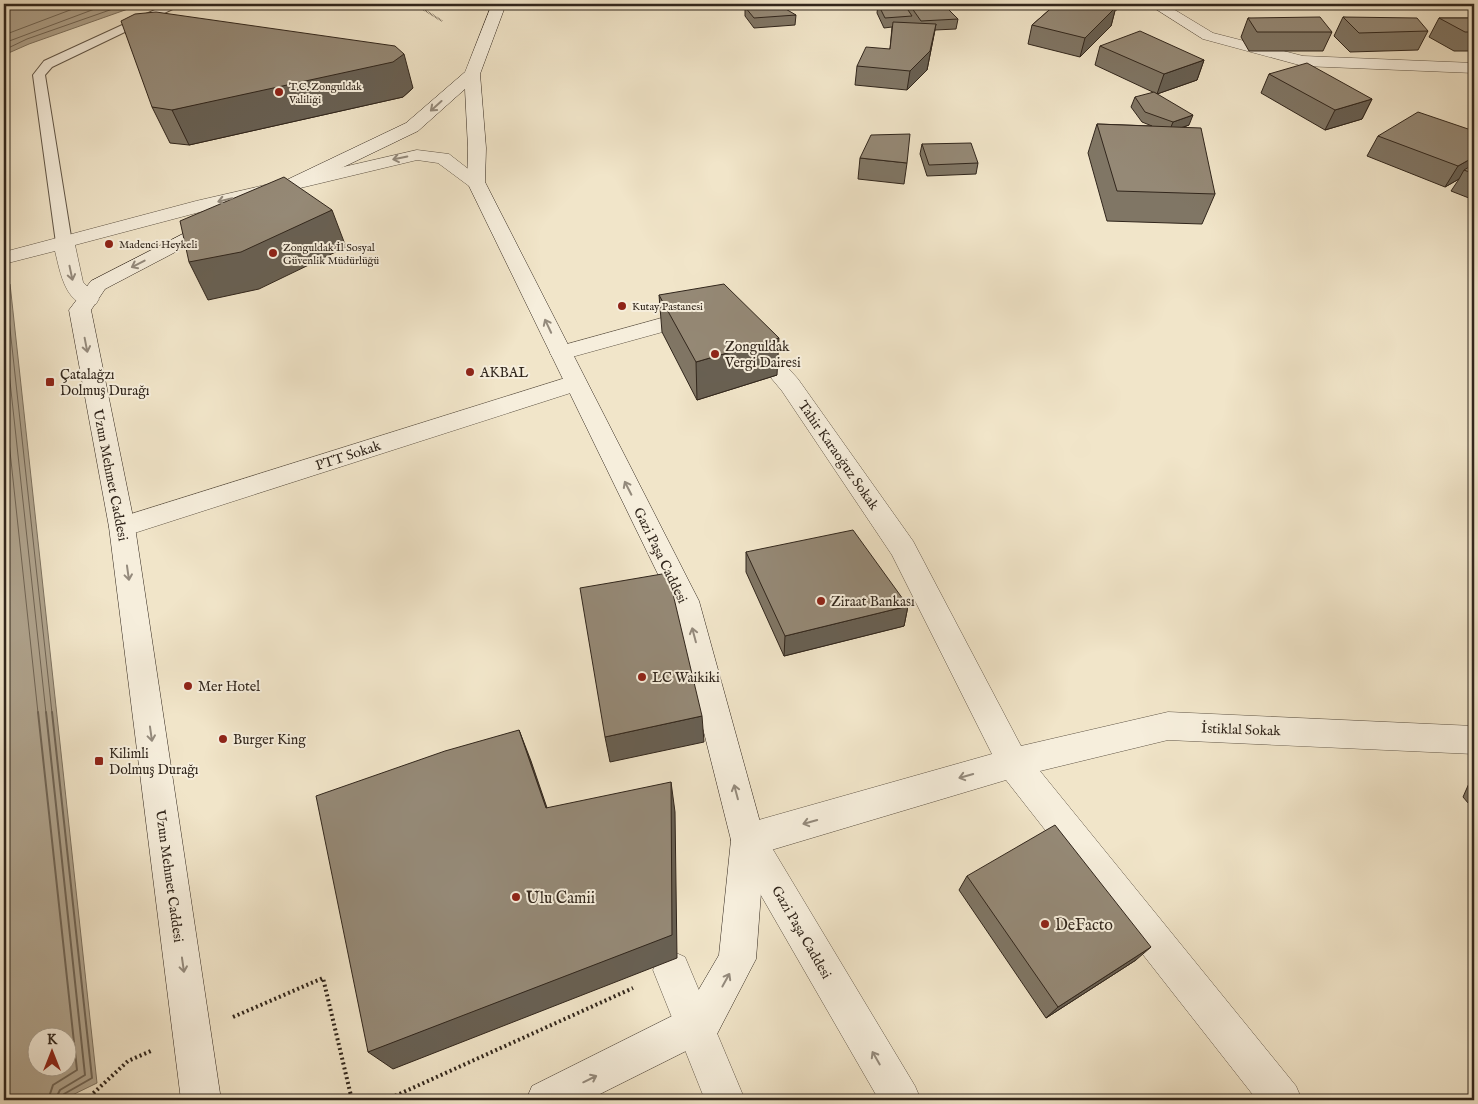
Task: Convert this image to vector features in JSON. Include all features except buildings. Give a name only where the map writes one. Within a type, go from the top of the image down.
[{"type":"street","name":"Gazi Paşa Caddesi","points":[[499,4],[472,74],[477,148],[476,182],[685,601],[748,840],[900,1100]]},
{"type":"street","points":[[1155,4],[1208,36],[1303,61],[1474,68]]},
{"type":"street","name":"Uzun Mehmet Caddesi","points":[[201,1100],[122,527],[80,310],[98,285],[289,185],[412,127],[472,74]]},
{"type":"street","points":[[4,258],[196,207],[417,155],[443,158],[476,182]]},
{"type":"street","points":[[64,243],[73,284],[88,299]]},
{"type":"street","name":"Tahir Karaoğuz Sokak","points":[[561,353],[650,327],[727,316],[790,385],[903,549],[1012,763],[1282,1100]]},
{"type":"street","name":"PTT Sokak","points":[[122,527],[575,383]]},
{"type":"street","name":"İstiklal Sokak","points":[[748,840],[1012,763],[1168,726],[1474,740]]},
{"type":"street","points":[[546,1100],[702,1022],[737,959],[748,840]]},
{"type":"street","points":[[672,970],[725,1100]]},
{"type":"lane","points":[[64,243],[39,75],[48,64],[177,4]]},
{"type":"path","points":[[415,4],[442,22]]},
{"type":"path","points":[[386,1100],[672,970]]},
{"type":"path","points":[[86,1100],[128,1061],[323,978],[352,1100]]},
{"type":"water","points":[[4,4],[142,4],[29,44],[4,55]]},
{"type":"water","points":[[10,284],[97,1083],[62,1100],[4,1100],[4,285]]},
{"type":"place","name":"T.C. Zonguldak Valiliği","points":[[279,92]]},
{"type":"place","name":"Madenci Heykeli","points":[[109,244]]},
{"type":"place","name":"Zonguldak İl Sosyal Güvenlik Müdürlüğü","points":[[273,253]]},
{"type":"place","name":"Kutay Pastanesi","points":[[622,306]]},
{"type":"place","name":"Zonguldak Vergi Dairesi","points":[[715,354]]},
{"type":"place","name":"AKBAL","points":[[470,372]]},
{"type":"place","name":"Çatalağzı Dolmuş Durağı","points":[[50,382]]},
{"type":"place","name":"Ziraat Bankası","points":[[821,601]]},
{"type":"place","name":"LC Waikiki","points":[[642,677]]},
{"type":"place","name":"Mer Hotel","points":[[188,686]]},
{"type":"place","name":"Burger King","points":[[223,739]]},
{"type":"place","name":"Kilimli Dolmuş Durağı","points":[[99,761]]},
{"type":"place","name":"Ulu Camii","points":[[516,897]]},
{"type":"place","name":"DeFacto","points":[[1045,924]]}]
